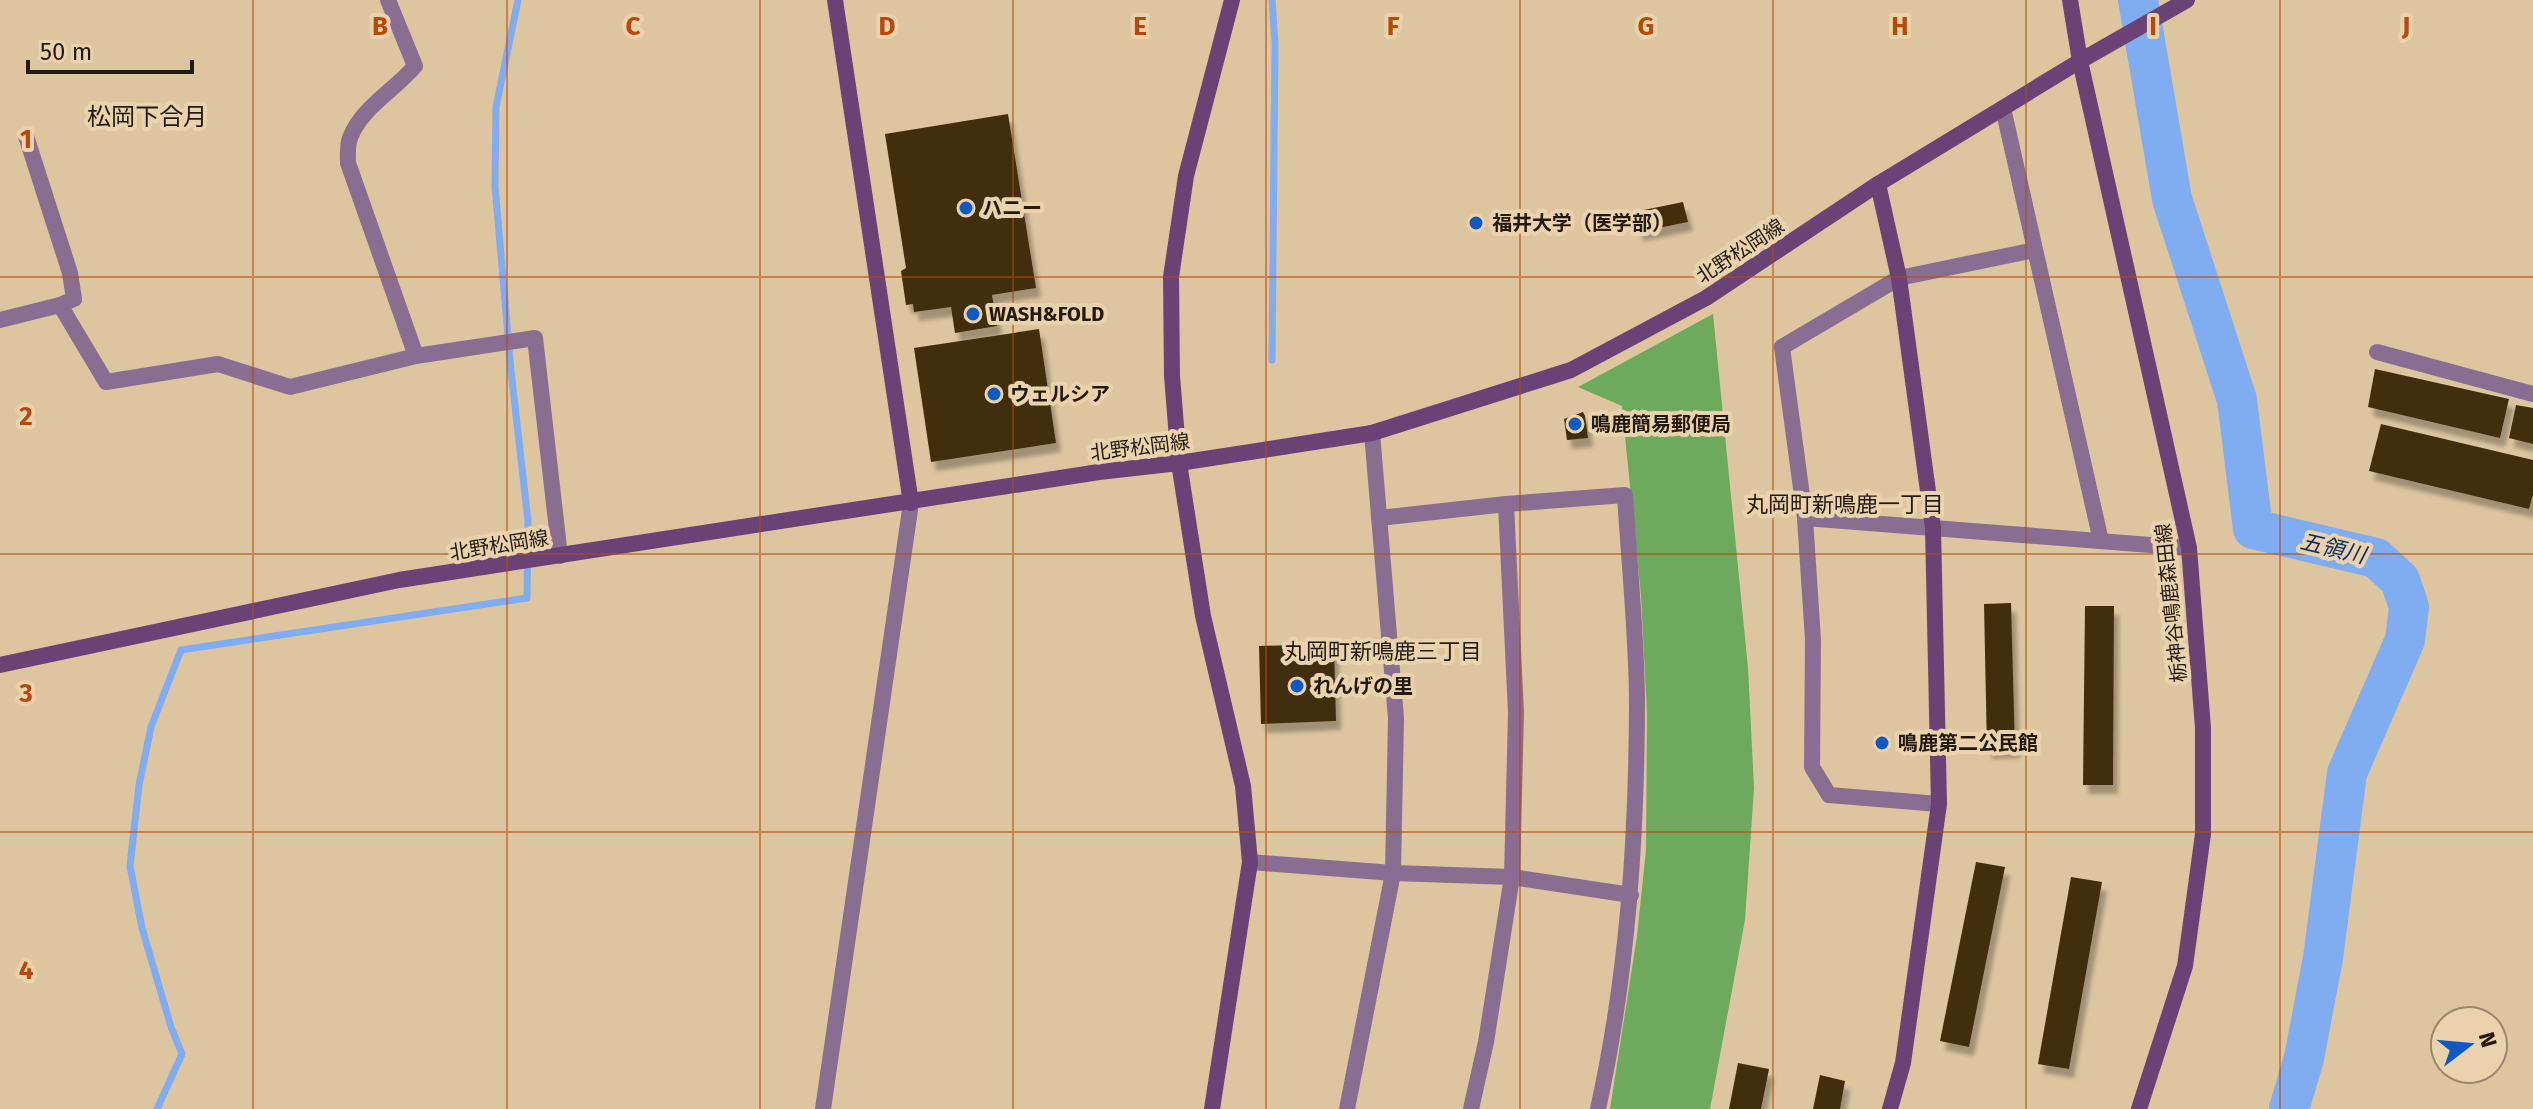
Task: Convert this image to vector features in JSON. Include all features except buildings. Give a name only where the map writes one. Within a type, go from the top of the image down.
[{"type":"main road","points":[[835,0],[911,503]]},
{"type":"main road","points":[[1212,1109],[1250,862],[1243,786],[1203,616],[1179,463],[1172,376],[1171,277],[1186,176],[1232,0]]},
{"type":"main road","name":"栃神谷鳴鹿森田線","points":[[2070,0],[2080,61],[2189,548],[2203,728],[2203,834],[2185,966],[2139,1109]]},
{"type":"main road","name":"北野松岡線","points":[[0,665],[399,580],[1372,433],[1571,370],[1706,298],[1878,184],[2187,0]]},
{"type":"main road","points":[[1878,184],[1899,278],[1933,528],[1939,804],[1903,1063],[1890,1109]]},
{"type":"street","points":[[388,0],[415,66],[401,84],[361,118],[349,140],[348,163],[416,356]]},
{"type":"street","points":[[2003,108],[2101,541]]},
{"type":"street","points":[[0,320],[74,299],[70,273],[26,136]]},
{"type":"street","points":[[1939,804],[1829,795],[1812,767],[1813,640],[1805,518],[1782,347],[1899,278],[2035,250]]},
{"type":"street","points":[[60,305],[106,382],[218,364],[290,387],[416,356],[535,338],[560,556]]},
{"type":"street","points":[[2377,352],[2533,394]]},
{"type":"street","points":[[1347,1109],[1393,873],[1396,718],[1372,433]]},
{"type":"street","points":[[1379,518],[1625,495],[1637,694],[1631,895],[1610,1054],[1598,1109]]},
{"type":"street","points":[[823,1109],[911,503]]},
{"type":"street","points":[[1471,1109],[1486,1042],[1512,877],[1516,713],[1506,504]]},
{"type":"street","points":[[1805,518],[2189,548]]},
{"type":"street","points":[[1250,862],[1393,873],[1512,877],[1631,895]]},
{"type":"green space","points":[[1713,314],[1748,668],[1754,788],[1745,920],[1710,1109],[1610,1109],[1637,936],[1646,850],[1647,714],[1641,596],[1622,406],[1578,387]]},
{"type":"waterway","points":[[157,1109],[182,1054],[142,928],[130,866],[139,785],[151,727],[181,650],[527,598],[528,521],[495,186],[496,107],[518,0]]},
{"type":"waterway","points":[[1272,0],[1275,44],[1272,360]]},
{"type":"waterway","name":"五領川","points":[[2138,0],[2172,199],[2237,400],[2253,529],[2376,558],[2400,580],[2409,607],[2405,640],[2347,773],[2323,958],[2304,1058],[2289,1109]]},
{"type":"place","name":"ハニー","points":[[966,208]]},
{"type":"place","name":"福井大学（医学部）","points":[[1476,223]]},
{"type":"place","name":"WASH&FOLD","points":[[973,314]]},
{"type":"place","name":"ウェルシア","points":[[994,394]]},
{"type":"place","name":"鳴鹿簡易郵便局","points":[[1575,424]]},
{"type":"place","name":"れんげの里","points":[[1297,686]]},
{"type":"place","name":"鳴鹿第二公民館","points":[[1882,743]]},
{"type":"district","name":"松岡下合月","points":[[147,117]]},
{"type":"district","name":"丸岡町新鳴鹿一丁目","points":[[1845,504]]},
{"type":"district","name":"丸岡町新鳴鹿三丁目","points":[[1383,651]]}]
